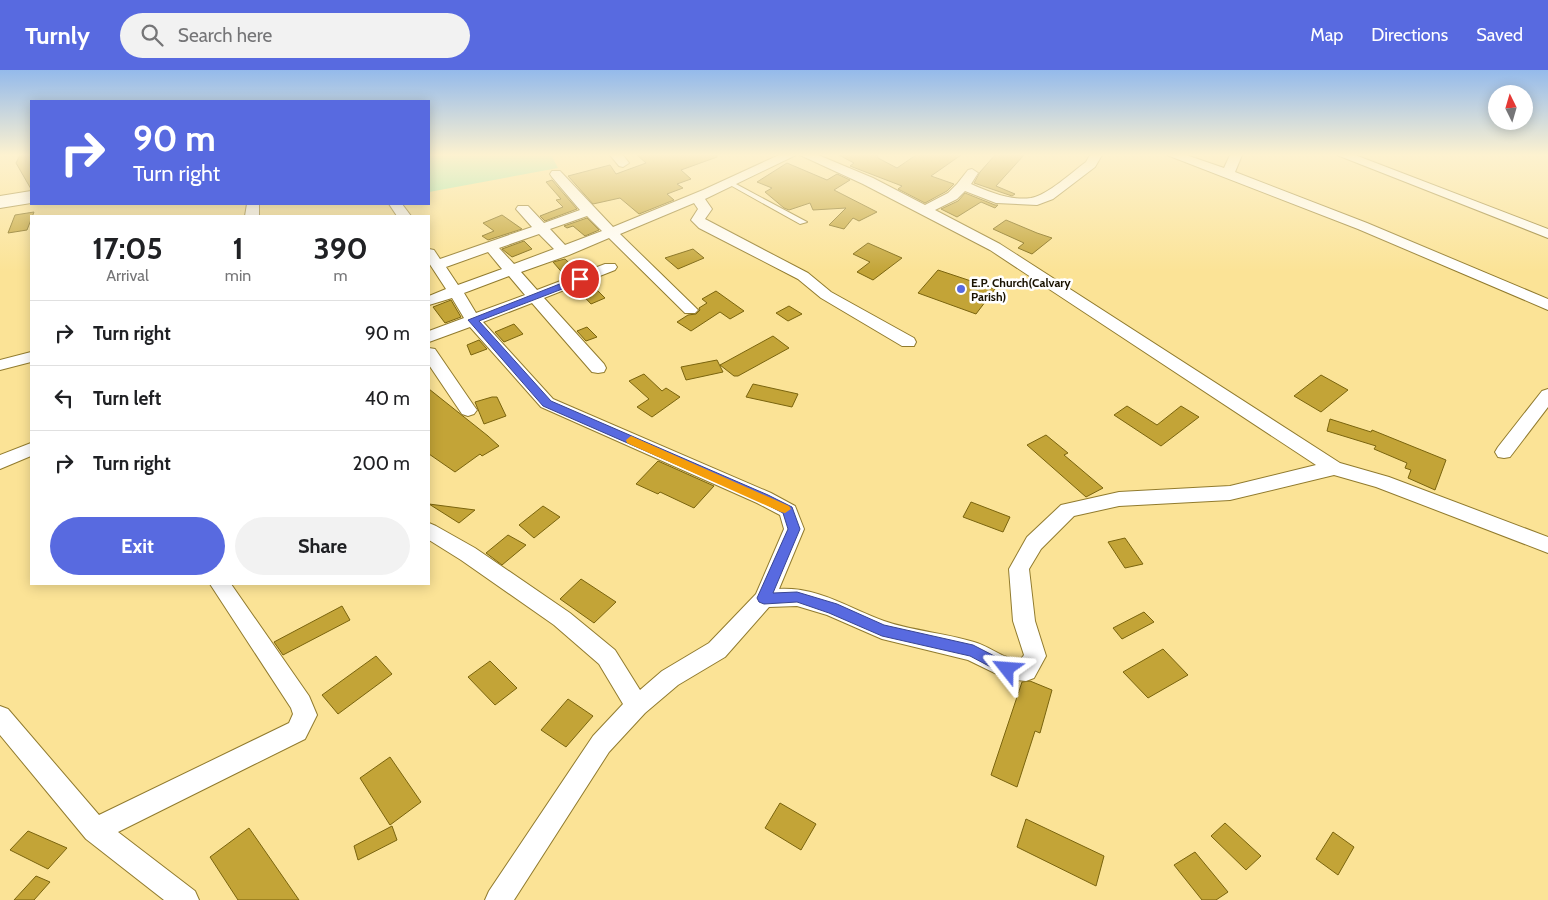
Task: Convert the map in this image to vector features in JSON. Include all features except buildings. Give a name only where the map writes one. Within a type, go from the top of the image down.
[{"type":"main road","points":[[0,202],[30,197]]},
{"type":"street","points":[[574,194],[690,310]]},
{"type":"street","points":[[430,300],[612,234],[709,194]]},
{"type":"street","points":[[893,194],[995,247],[1334,468],[1382,482],[1548,545]]},
{"type":"street","points":[[925,210],[948,200],[956,194]]},
{"type":"street","points":[[983,194],[996,199],[1032,202],[1051,194]]},
{"type":"street","points":[[1279,194],[1410,244],[1548,305]]},
{"type":"street","points":[[1442,194],[1548,234]]},
{"type":"street","points":[[697,199],[704,205],[698,220],[704,225],[794,271],[826,296],[908,342]]},
{"type":"street","points":[[524,209],[564,252]]},
{"type":"street","points":[[498,900],[601,744],[637,706],[670,678],[717,650],[764,598],[794,529],[788,511],[764,498],[547,403],[473,320],[455,291],[433,264],[491,247],[589,211]]},
{"type":"street","points":[[491,247],[598,368]]},
{"type":"street","points":[[430,337],[610,267]]},
{"type":"street","points":[[430,354],[468,410]]},
{"type":"street","points":[[0,365],[30,357]]},
{"type":"street","points":[[1504,452],[1548,396]]},
{"type":"street","points":[[0,462],[30,449]]},
{"type":"street","points":[[764,598],[797,597],[833,608],[882,630],[973,651],[1007,669],[1026,671],[1035,656],[1024,621],[1019,569],[1034,543],[1068,510],[1119,500],[1230,493],[1334,468]]},
{"type":"street","points":[[430,532],[468,554],[562,619],[607,657],[637,706]]},
{"type":"street","points":[[96,830],[297,731],[305,715],[301,704],[221,585]]},
{"type":"street","points":[[0,716],[96,830],[186,900]]},
{"type":"lane","points":[[750,194],[803,222]]},
{"type":"slow traffic","points":[[631,440],[785,509]]},
{"type":"place","name":"E.P. Church(Calvary Parish)","points":[[961,289]]},
{"type":"route","points":[[580,279],[473,320],[547,403],[764,498],[788,511],[794,529],[764,598],[797,597],[833,608],[882,630],[973,651],[1007,669]]}]
